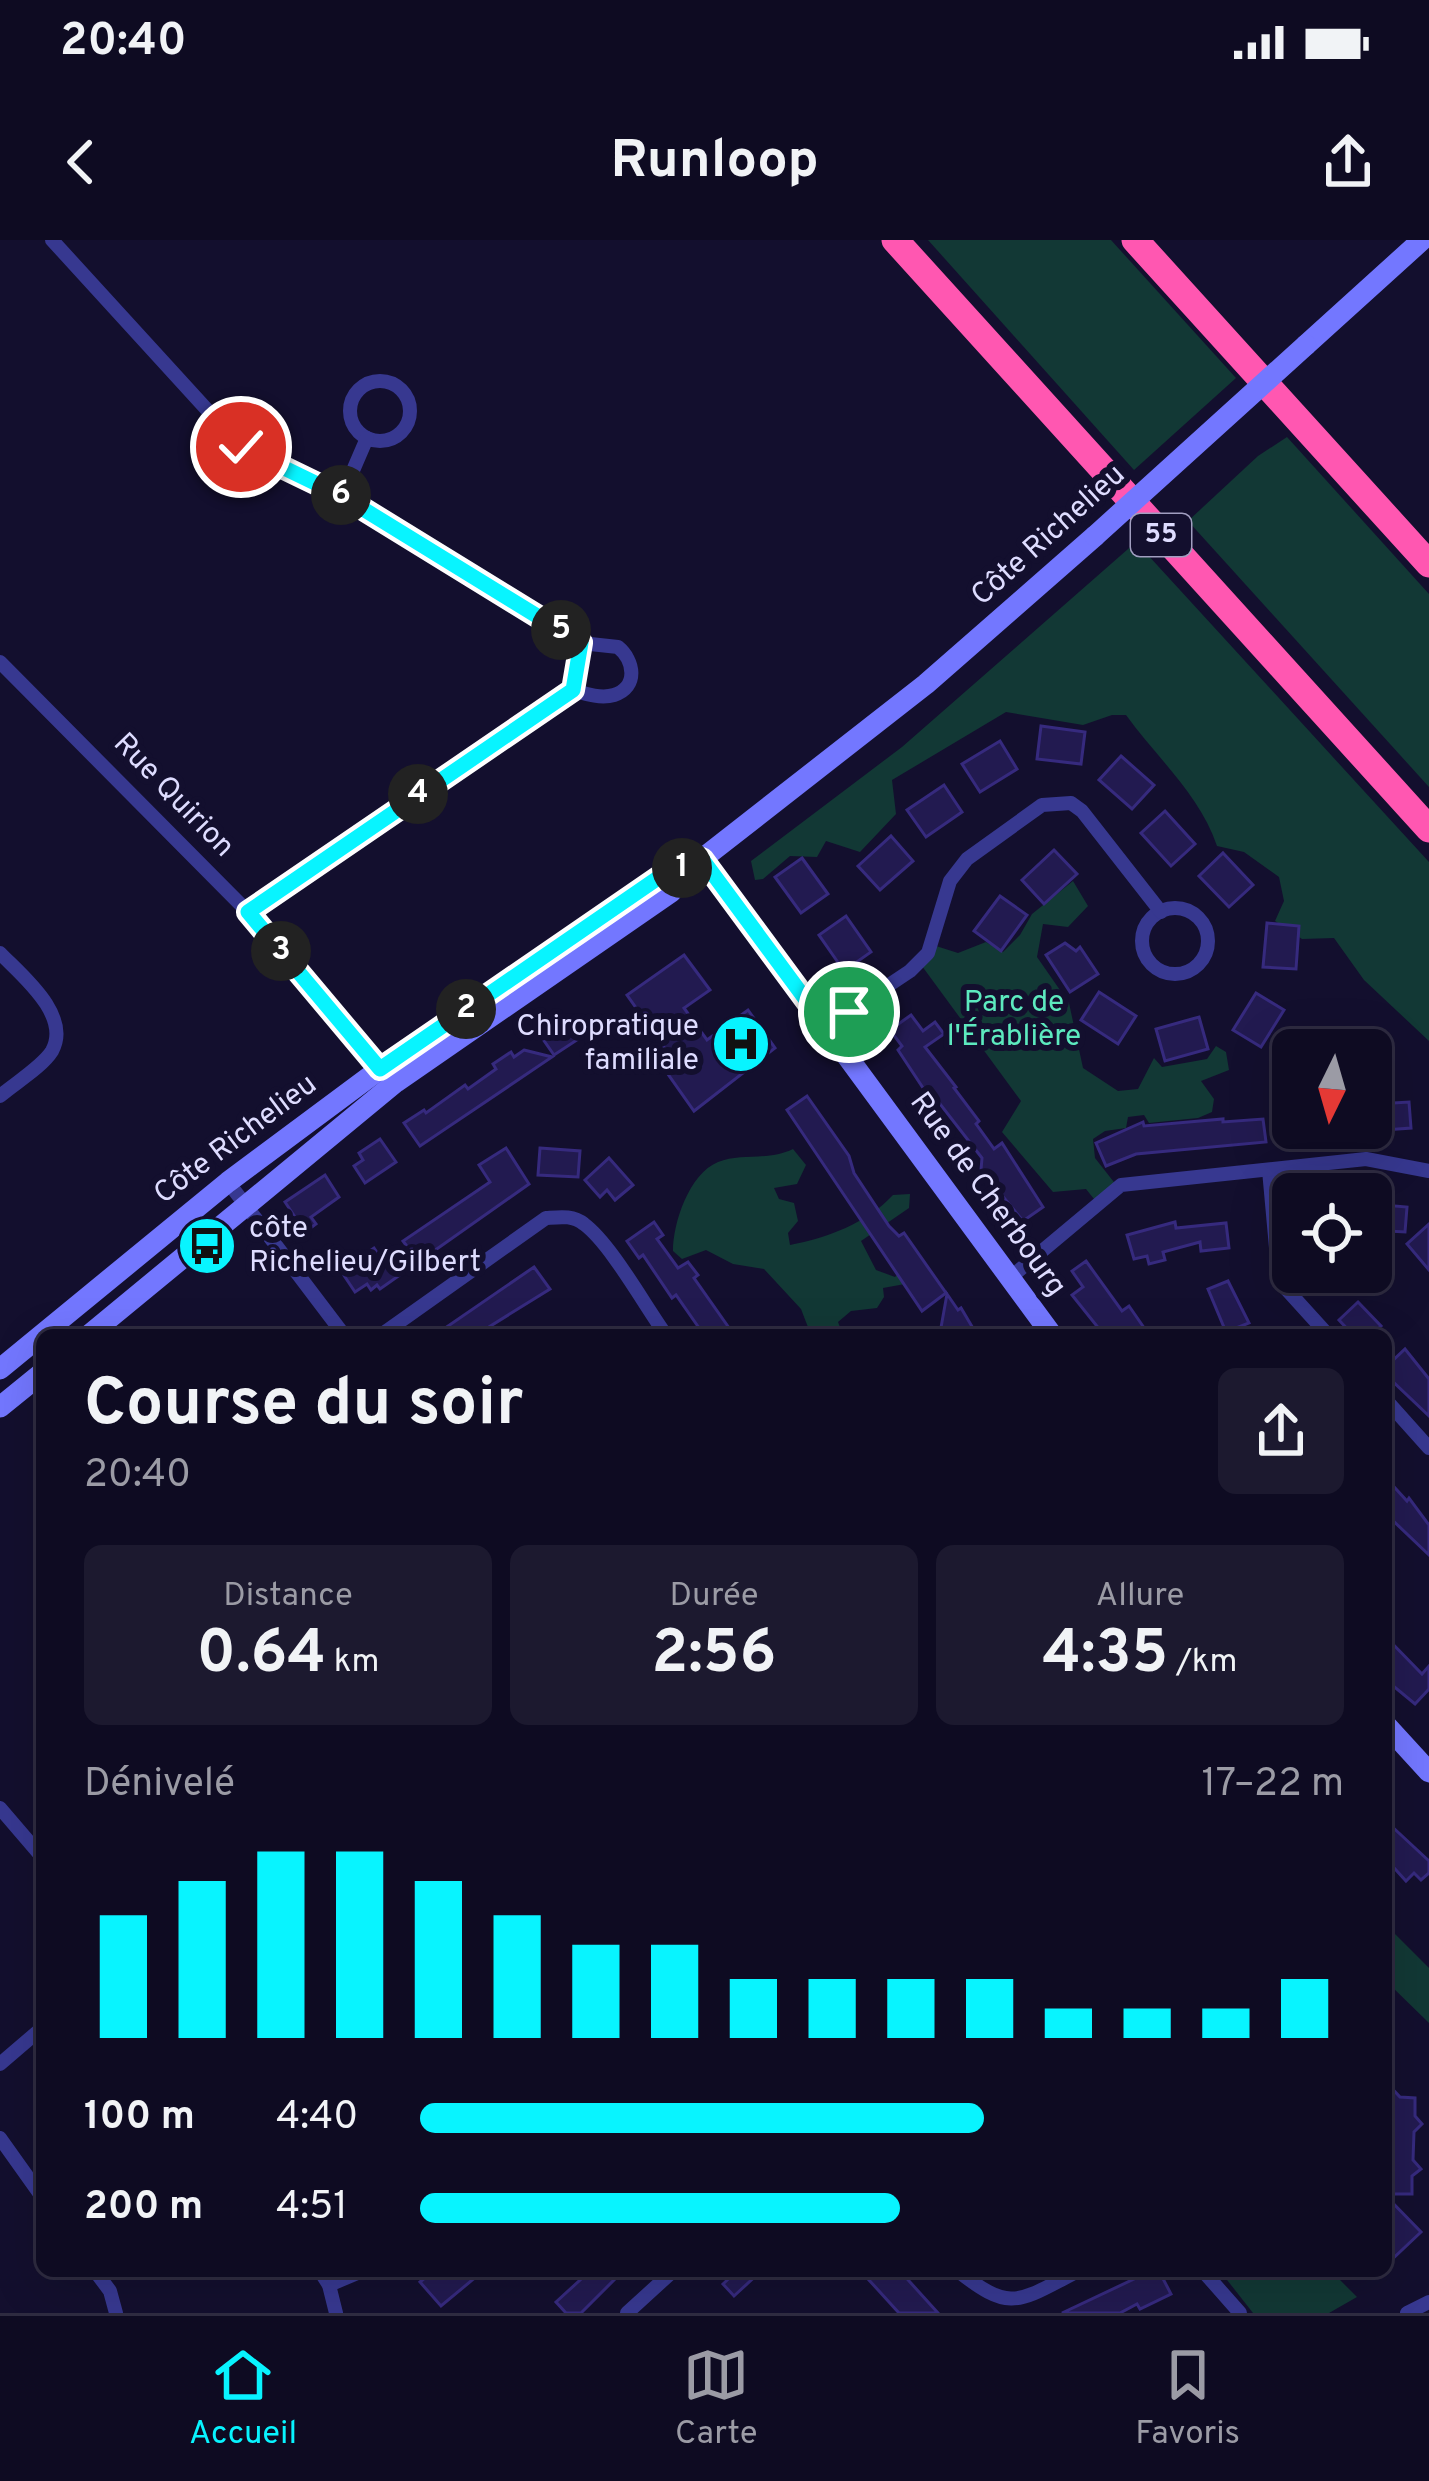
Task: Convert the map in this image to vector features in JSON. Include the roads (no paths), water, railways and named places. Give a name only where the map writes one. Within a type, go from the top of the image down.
[{"type":"highway","name":"55","points":[[896,240],[1429,829]]},
{"type":"highway","points":[[1135,240],[1429,564]]},
{"type":"street","points":[[52,240],[241,447],[342,496],[581,643],[618,647],[630,659],[632,677],[614,695],[573,690]]},
{"type":"street","name":"Côte Richelieu","points":[[49,1329],[228,1182],[388,1076],[658,878],[702,859],[926,684],[1422,240]]},
{"type":"street","points":[[387,381],[409,400],[409,420],[387,440],[367,438],[353,424],[350,405],[368,383],[387,381]]},
{"type":"street","points":[[342,496],[367,438]]},
{"type":"street","points":[[248,912],[573,690],[581,643]]},
{"type":"street","name":"Rue Quirion","points":[[0,662],[248,912],[388,1076]]},
{"type":"street","points":[[826,1027],[910,971],[928,953],[950,880],[967,859],[1042,805],[1071,803],[1082,812],[1161,912]]},
{"type":"street","name":"Rue de Cherbourg","points":[[702,859],[1048,1329]]},
{"type":"street","points":[[1183,909],[1202,922],[1206,954],[1191,970],[1181,974],[1161,971],[1146,956],[1146,926],[1161,912],[1183,909]]},
{"type":"street","points":[[0,952],[44,1000],[55,1034],[52,1051],[0,1096]]},
{"type":"street","name":"Côte Richelieu","points":[[96,1329],[248,1206],[388,1076]]},
{"type":"street","points":[[1011,1276],[1121,1185],[1366,1160],[1429,1172]]},
{"type":"street","points":[[1269,1170],[1279,1281],[1323,1329]]},
{"type":"street","points":[[228,1182],[340,1329]]},
{"type":"street","points":[[390,1329],[546,1218],[565,1216],[582,1221],[599,1239],[662,1329]]},
{"type":"street","name":"Côte Richelieu","points":[[0,1369],[36,1339]]},
{"type":"street","points":[[0,1407],[36,1378]]},
{"type":"street","points":[[1392,1407],[1429,1448]]},
{"type":"street","points":[[1392,1732],[1429,1772]]},
{"type":"street","points":[[0,1808],[36,1848]]},
{"type":"street","points":[[0,2064],[36,2033]]},
{"type":"street","points":[[0,2138],[36,2189]]},
{"type":"street","points":[[100,2277],[110,2291],[116,2313]]},
{"type":"street","points":[[323,2277],[336,2313]]},
{"type":"street","points":[[328,2285],[347,2277]]},
{"type":"street","points":[[627,2313],[666,2277]]},
{"type":"street","points":[[965,2277],[992,2302],[1003,2304],[1066,2277]]},
{"type":"street","points":[[1208,2277],[1240,2313]]},
{"type":"street","points":[[1406,2313],[1429,2302]]},
{"type":"place","name":"Chiropratique familiale","points":[[741,1044]]},
{"type":"place","name":"côte Richelieu/Gilbert","points":[[207,1246]]},
{"type":"park label","name":"Parc de l'Érablière","points":[[1014,1020]]}]
